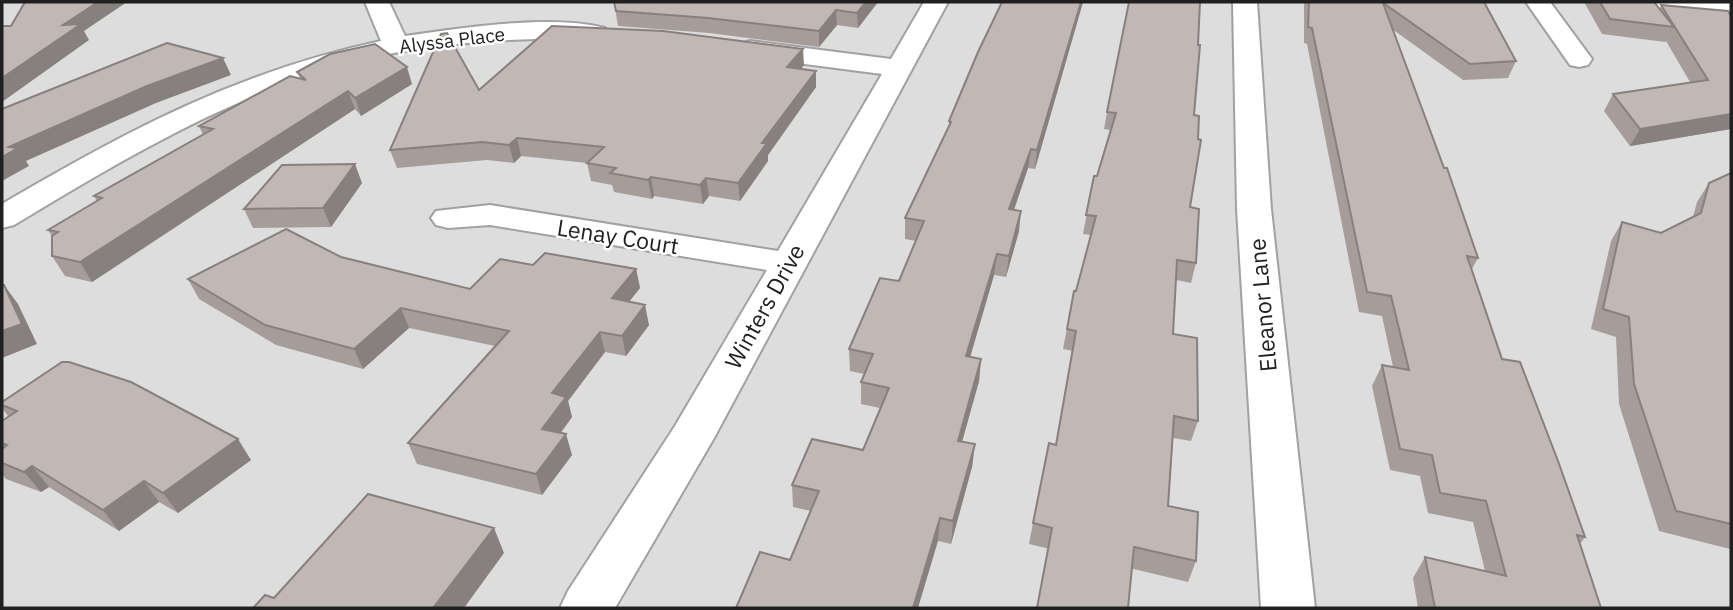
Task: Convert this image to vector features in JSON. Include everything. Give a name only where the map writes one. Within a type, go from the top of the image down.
[{"type":"street","points":[[377,2],[396,45]]},
{"type":"street","name":"Winters Drive","points":[[587,608],[691,438],[936,2]]},
{"type":"street","name":"Eleanor Lane","points":[[1245,2],[1254,209],[1288,608]]},
{"type":"street","points":[[1538,2],[1579,59]]},
{"type":"street","points":[[1654,2],[1731,9]]},
{"type":"street","name":"Alyssa Place","points":[[2,218],[76,173],[209,104],[302,69],[396,45],[513,32],[617,35]]},
{"type":"street","points":[[721,46],[897,68]]},
{"type":"street","name":"Lenay Court","points":[[448,218],[490,215],[788,263]]},
{"type":"shaded area","points":[[2,2],[1731,2],[1731,608],[2,608]]},
{"type":"building","points":[[25,2],[98,2],[63,25],[81,24],[2,78],[2,26],[11,26]]},
{"type":"building","points":[[614,2],[866,2],[857,13],[836,10],[819,31],[616,11]]},
{"type":"building","points":[[1002,2],[1081,2],[1037,150],[1031,149],[1009,209],[1021,211],[1009,256],[997,254],[966,356],[981,359],[958,441],[975,444],[953,521],[940,518],[913,608],[736,608],[760,552],[790,560],[819,491],[792,485],[812,439],[863,450],[889,388],[861,382],[873,354],[849,349],[880,278],[899,281],[924,221],[905,218],[951,122],[949,121],[978,52]]},
{"type":"building","points":[[1129,2],[1200,2],[1200,45],[1194,115],[1199,116],[1198,139],[1201,140],[1190,207],[1199,209],[1196,263],[1177,260],[1173,334],[1197,338],[1198,421],[1174,416],[1168,506],[1198,512],[1196,561],[1134,547],[1128,608],[1037,608],[1052,528],[1033,523],[1049,443],[1056,445],[1076,331],[1067,329],[1074,291],[1096,216],[1086,215],[1094,176],[1097,176],[1116,113],[1107,112]]},
{"type":"building","points":[[1309,2],[1484,2],[1516,61],[1470,64],[1383,3],[1444,168],[1447,168],[1478,258],[1467,256],[1502,359],[1520,362],[1558,461],[1585,537],[1577,535],[1601,608],[1435,608],[1425,557],[1506,576],[1486,501],[1440,493],[1432,455],[1400,449],[1382,365],[1409,370],[1391,296],[1367,292],[1312,28],[1308,27]]},
{"type":"building","points":[[1600,2],[1654,2],[1674,27],[1610,19]]},
{"type":"building","points":[[1661,5],[1728,11],[1731,16],[1731,114],[1640,129],[1613,94],[1708,80]]},
{"type":"building","points":[[552,26],[663,31],[803,49],[787,67],[816,71],[762,143],[767,143],[738,183],[706,178],[700,185],[610,173],[616,168],[587,163],[604,147],[517,138],[509,145],[482,142],[390,150],[441,34],[447,33],[479,90]]},
{"type":"building","points":[[167,43],[223,58],[147,86],[9,147],[18,148],[2,157],[2,109]]},
{"type":"building","points":[[375,44],[407,67],[355,98],[348,91],[80,262],[52,256],[52,236],[58,232],[48,230],[102,198],[94,196],[213,129],[199,126],[290,76],[306,80],[297,72],[330,54]]},
{"type":"building","points":[[355,164],[323,208],[244,209],[282,165]]},
{"type":"building","points":[[1731,173],[1731,524],[1676,511],[1634,384],[1629,317],[1603,309],[1622,222],[1661,233],[1701,213],[1709,183]]},
{"type":"building","points":[[286,229],[341,257],[470,289],[500,259],[533,265],[545,253],[636,269],[612,298],[645,305],[622,336],[600,332],[552,393],[566,397],[542,429],[566,434],[536,474],[408,443],[509,331],[401,308],[354,349],[265,325],[188,279]]},
{"type":"building","points":[[2,285],[22,324],[2,331]]},
{"type":"building","points":[[62,362],[131,382],[238,439],[163,493],[144,481],[103,510],[32,466],[24,472],[2,463],[2,449],[7,445],[2,443],[2,421],[17,411],[2,405],[2,402]]},
{"type":"building","points":[[368,494],[494,528],[433,608],[253,608],[265,595],[274,598]]}]
